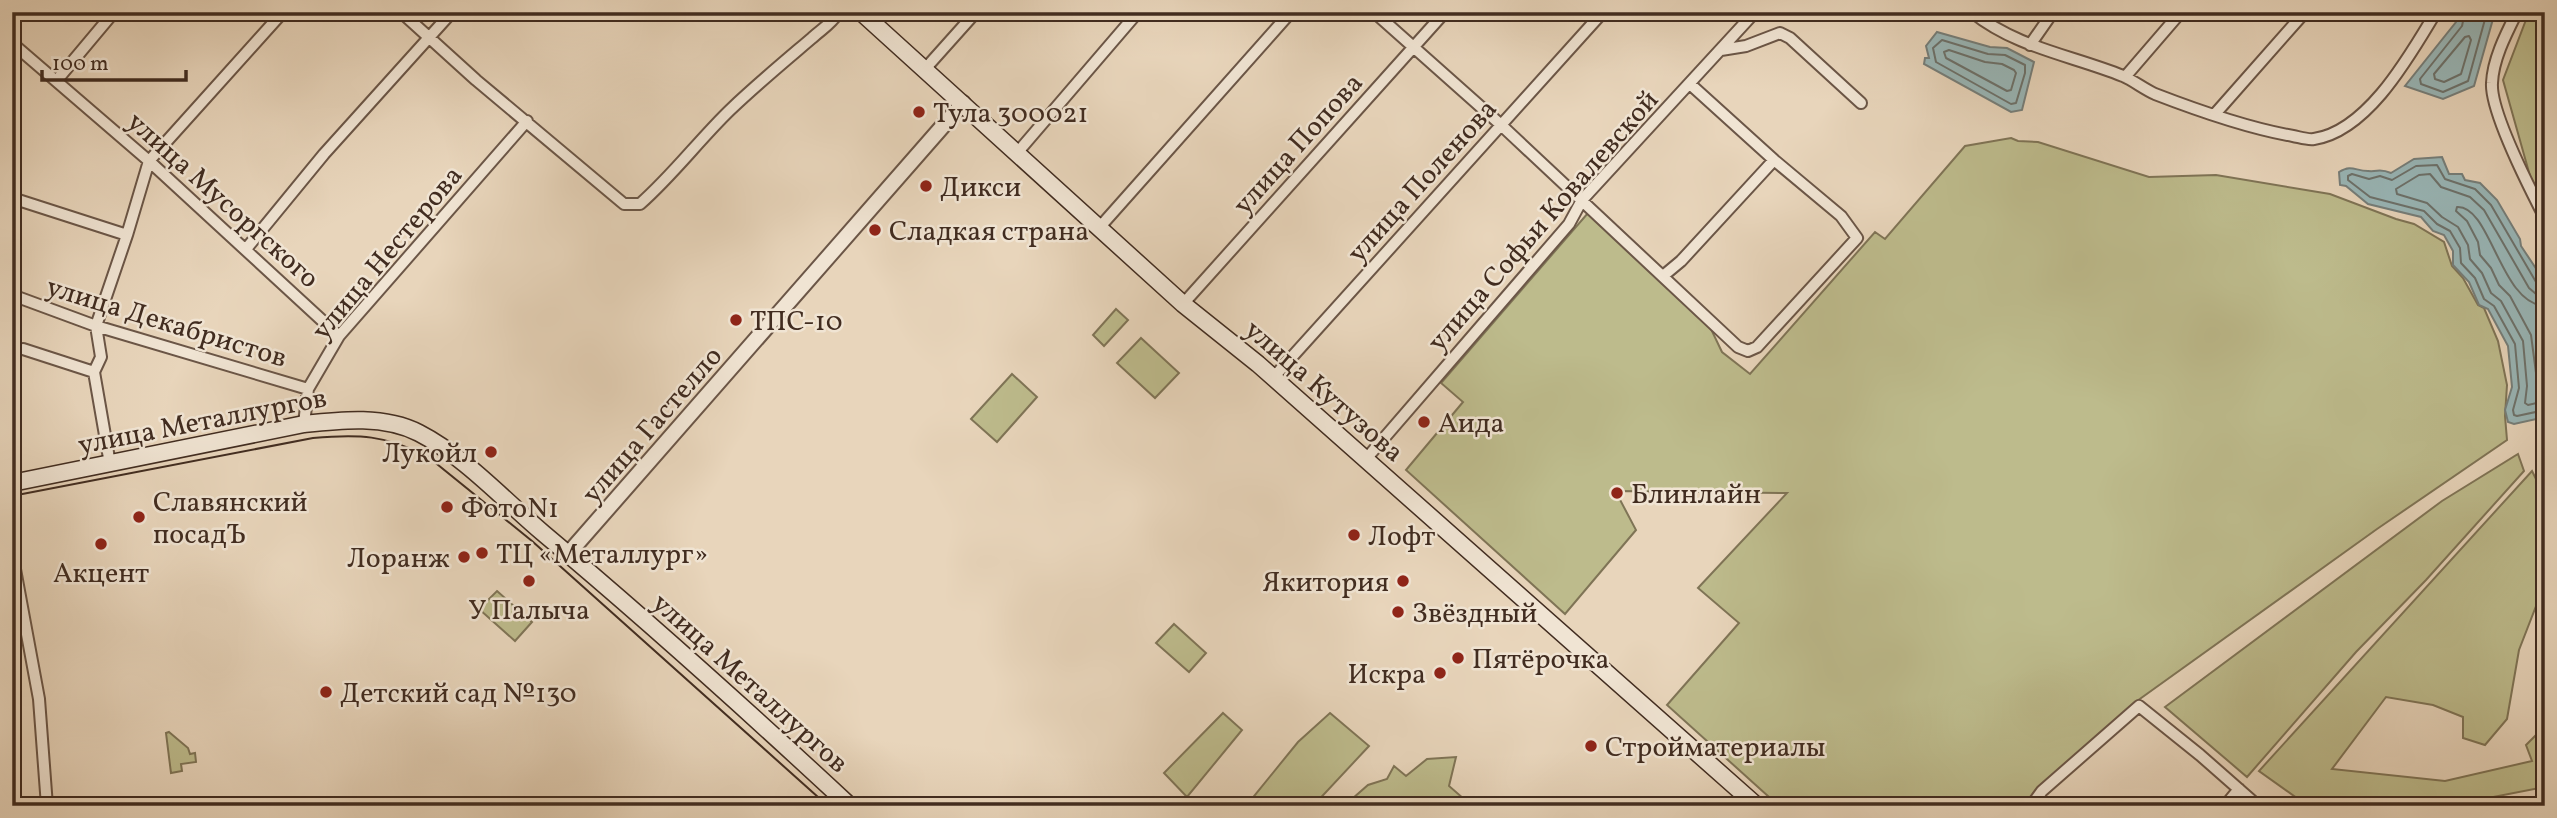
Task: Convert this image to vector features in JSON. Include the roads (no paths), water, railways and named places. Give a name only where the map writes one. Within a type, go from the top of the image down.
[{"type":"main road","name":"улица Кутузова","points":[[861,12],[1183,304],[1366,459],[1757,806]]},
{"type":"main road","name":"улица Металлургов","points":[[12,483],[304,424],[339,420],[366,421],[397,425],[418,432],[474,473],[568,554],[850,806]]},
{"type":"street","points":[[57,80],[114,12]]},
{"type":"street","points":[[110,464],[94,372],[101,357],[96,326],[149,161],[283,12]]},
{"type":"street","points":[[401,12],[624,204],[640,204],[645,200],[730,110],[813,36],[830,25],[839,12]]},
{"type":"street","points":[[246,249],[324,154],[452,12]]},
{"type":"street","points":[[925,69],[976,12]]},
{"type":"street","points":[[1017,153],[1138,12]]},
{"type":"street","points":[[1099,228],[1291,12]]},
{"type":"street","points":[[1374,12],[1500,124],[1738,347],[1748,351],[1757,347],[1857,238],[1841,216],[1690,84]]},
{"type":"street","name":"улица Попова","points":[[1183,304],[1446,12]]},
{"type":"street","name":"улица Поленова","points":[[1273,379],[1603,12]]},
{"type":"street","name":"улица Софьи Ковалевской","points":[[1366,459],[1569,224],[1582,201],[1755,12]]},
{"type":"street","points":[[1972,12],[1992,28],[2030,45],[2125,77],[2153,93],[2271,132],[2312,140],[2338,130],[2370,105],[2389,85],[2436,12]]},
{"type":"street","points":[[2030,45],[2053,12]]},
{"type":"street","points":[[2125,77],[2181,12]]},
{"type":"street","points":[[2215,114],[2305,12]]},
{"type":"street","points":[[2517,12],[2497,58],[2492,83],[2494,101],[2529,188],[2545,218]]},
{"type":"street","points":[[1721,50],[1746,46],[1780,33],[1790,38],[1861,103]]},
{"type":"street","name":"улица Мусоргского","points":[[12,43],[149,161],[340,336]]},
{"type":"street","name":"улица Гастелло","points":[[568,554],[963,103]]},
{"type":"street","name":"улица Нестерова","points":[[304,424],[308,388],[340,336],[527,121]]},
{"type":"street","points":[[1663,276],[1681,261],[1774,160]]},
{"type":"street","points":[[12,198],[127,235]]},
{"type":"street","name":"улица Декабристов","points":[[12,295],[96,326],[308,388]]},
{"type":"street","points":[[23,349],[94,372]]},
{"type":"street","points":[[12,553],[39,699],[47,806]]},
{"type":"street","points":[[2031,806],[2042,791],[2139,706],[2258,806]]},
{"type":"street","points":[[2225,806],[2239,789]]},
{"type":"water","points":[[2459,12],[2495,12],[2474,86],[2443,99],[2405,86],[2456,22]]},
{"type":"water","points":[[1937,32],[1990,47],[2007,48],[2034,62],[2022,110],[2011,112],[1924,64],[1925,58],[1929,58],[1926,46]]},
{"type":"water","points":[[2442,157],[2449,174],[2462,174],[2465,180],[2480,183],[2497,200],[2520,239],[2521,246],[2545,282],[2545,417],[2514,424],[2508,422],[2505,410],[2512,387],[2508,346],[2488,309],[2479,305],[2469,282],[2453,265],[2453,251],[2444,235],[2433,231],[2421,217],[2368,204],[2346,186],[2340,185],[2339,172],[2347,168],[2391,173],[2414,159]]},
{"type":"tram line","points":[[12,496],[313,438],[372,438],[412,449],[427,456],[532,541],[828,806]]},
{"type":"place","name":"Тула 300021","points":[[919,112]]},
{"type":"place","name":"Дикси","points":[[926,186]]},
{"type":"place","name":"Сладкая страна","points":[[875,230]]},
{"type":"place","name":"ТПС-10","points":[[736,320]]},
{"type":"place","name":"Аида","points":[[1424,422]]},
{"type":"place","name":"Лукойл","points":[[491,452]]},
{"type":"place","name":"Блинлайн","points":[[1617,493]]},
{"type":"place","name":"ФотоN1","points":[[447,507]]},
{"type":"place","name":"Славянский посадЪ","points":[[139,517]]},
{"type":"place","name":"Лофт","points":[[1354,535]]},
{"type":"place","name":"Акцент","points":[[101,544]]},
{"type":"place","name":"ТЦ «Металлург»","points":[[482,553]]},
{"type":"place","name":"Лоранж","points":[[464,557]]},
{"type":"place","name":"У Палыча","points":[[529,581]]},
{"type":"place","name":"Якитория","points":[[1403,581]]},
{"type":"place","name":"Звёздный","points":[[1398,612]]},
{"type":"place","name":"Пятёрочка","points":[[1458,658]]},
{"type":"place","name":"Искра","points":[[1440,673]]},
{"type":"place","name":"Детский сад №130","points":[[326,692]]},
{"type":"place","name":"Стройматериалы","points":[[1591,746]]}]
